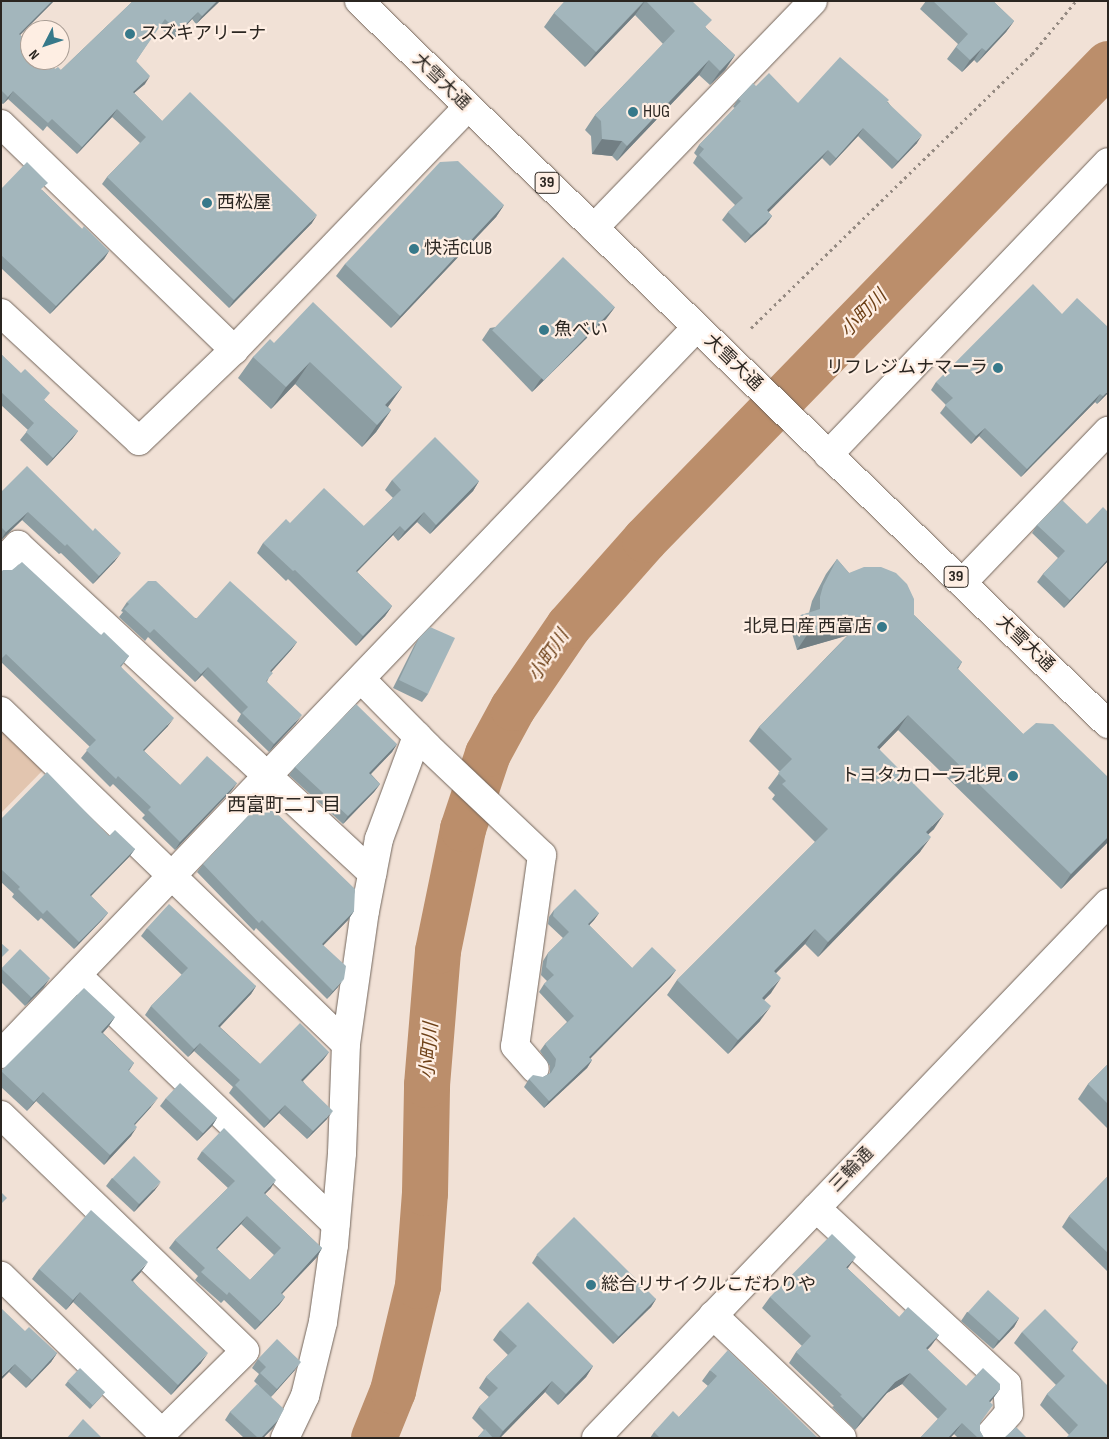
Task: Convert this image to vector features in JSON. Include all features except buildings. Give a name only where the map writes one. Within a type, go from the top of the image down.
[{"type":"main road","name":"大雪大通","points":[[359,1],[1108,724]]},
{"type":"main road","points":[[594,228],[809,2]]},
{"type":"main road","points":[[1,313],[139,442],[234,350],[468,108]]},
{"type":"main road","points":[[1,124],[234,350]]},
{"type":"main road","points":[[828,455],[1108,162]]},
{"type":"main road","points":[[1,1054],[361,680],[696,327]]},
{"type":"main road","points":[[962,583],[1108,431]]},
{"type":"main road","points":[[1,562],[18,545],[372,873]]},
{"type":"main road","points":[[361,680],[422,742],[542,855],[515,1046],[535,1069]]},
{"type":"main road","points":[[1,711],[346,1044]]},
{"type":"main road","points":[[285,1438],[304,1396],[323,1322],[336,1224],[342,1153],[346,1044],[364,911],[380,839],[422,742]]},
{"type":"main road","name":"三輪通","points":[[605,1435],[714,1315],[1108,903]]},
{"type":"main road","points":[[77,975],[336,1224]]},
{"type":"main road","points":[[1,1114],[245,1351],[162,1433],[1,1276]]},
{"type":"main road","points":[[816,1208],[1007,1384],[1009,1413],[987,1438]]},
{"type":"main road","points":[[714,1315],[842,1438]]},
{"type":"path","points":[[751,328],[1032,54],[1076,1]]},
{"type":"shaded area","points":[[1,725],[45,768],[1,813]]},
{"type":"waterway","name":"小町川","points":[[374,1438],[393,1391],[418,1286],[425,1193],[427,1085],[438,951],[463,829],[488,754],[513,708],[569,626],[645,540],[1108,64]]},
{"type":"place","name":"スズキアリーナ","points":[[130,34]]},
{"type":"place","name":"HUG","points":[[633,112]]},
{"type":"place","name":"西松屋","points":[[207,203]]},
{"type":"place","name":"快活CLUB","points":[[414,249]]},
{"type":"place","name":"魚べい","points":[[544,330]]},
{"type":"place","name":"リフレジムナマーラ","points":[[998,368]]},
{"type":"place","name":"北見日産 西富店","points":[[882,627]]},
{"type":"place","name":"トヨタカローラ北見","points":[[1013,776]]},
{"type":"place","name":"総合リサイクルこだわりや","points":[[591,1285]]},
{"type":"district","name":"西富町二丁目","points":[[284,806]]}]
